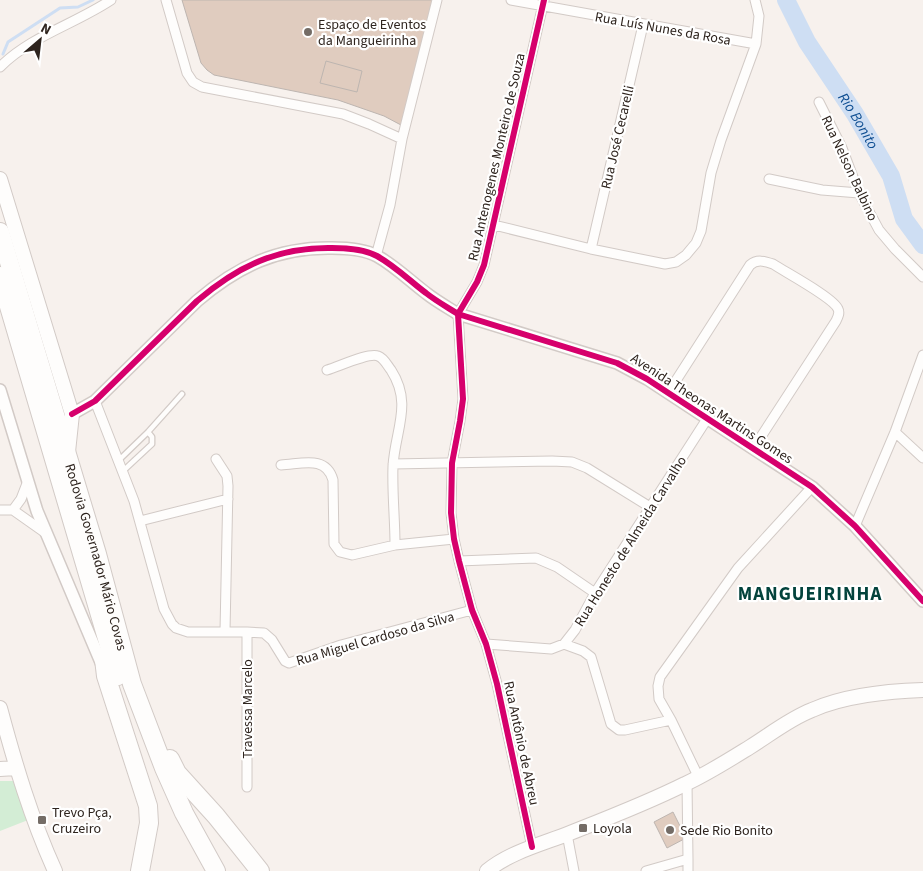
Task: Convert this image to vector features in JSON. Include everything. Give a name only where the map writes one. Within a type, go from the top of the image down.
[{"type":"highway","name":"Rodovia Governador Mário Covas","points":[[0,232],[98,554],[132,684],[164,768],[184,813],[216,871]]},
{"type":"highway","name":"Rodovia Governador Mário Covas","points":[[0,276],[122,687],[154,774],[202,871]]},
{"type":"highway","points":[[0,324],[21,345]]},
{"type":"highway","points":[[97,606],[106,676],[148,806],[149,823],[140,871]]},
{"type":"highway","points":[[132,684],[176,773],[216,816],[260,871]]},
{"type":"main road","points":[[0,179],[72,414],[67,457]]},
{"type":"main road","points":[[487,871],[502,866],[532,847],[639,805],[693,780],[750,747],[788,721],[812,709],[850,699],[923,690]]},
{"type":"main road","points":[[0,708],[16,768],[31,813],[55,871]]},
{"type":"main road","points":[[0,768],[16,768]]},
{"type":"street","points":[[0,67],[9,58],[25,48],[111,0]]},
{"type":"street","points":[[166,0],[188,73],[196,84],[202,87],[342,114],[369,124],[402,140]]},
{"type":"street","points":[[376,256],[390,205],[402,140],[437,0]]},
{"type":"street","name":"Rua Luís Nunes da Rosa","points":[[511,0],[543,3],[643,25],[756,44]]},
{"type":"street","points":[[494,225],[591,249],[665,264],[676,262],[686,255],[696,243],[704,218],[711,173],[756,44],[759,16],[754,0]]},
{"type":"street","name":"Rua Antenogenes Monteiro de Souza","points":[[458,314],[482,273],[543,3]]},
{"type":"street","name":"Rua José Cecarelli","points":[[591,249],[643,25]]},
{"type":"street","name":"Rua Nelson Balbino","points":[[818,102],[842,148],[859,193],[879,230],[923,277]]},
{"type":"street","points":[[769,179],[822,190],[859,193]]},
{"type":"street","name":"Avenida Theonas Martins Gomes","points":[[72,414],[95,401],[197,300],[214,285],[241,268],[277,254],[308,248],[346,248],[376,256],[440,304],[458,314],[631,369],[812,488],[855,526],[923,601]]},
{"type":"street","points":[[668,392],[750,265],[754,262],[759,261],[773,264],[826,297],[836,306],[839,314],[753,450]]},
{"type":"street","name":"Rua Antônio de Abreu","points":[[458,314],[463,399],[452,463],[451,513],[454,538],[472,610],[486,644],[497,684],[532,847]]},
{"type":"street","points":[[327,370],[373,355],[384,360],[398,382],[402,411],[393,464],[395,546]]},
{"type":"street","points":[[855,526],[895,432],[923,355]]},
{"type":"street","points":[[0,390],[37,511],[106,676]]},
{"type":"street","name":"Rua Miguel Cardoso da Silva","points":[[95,401],[140,520],[164,609],[176,628],[188,632],[224,631],[268,635],[280,655],[285,661],[290,663],[341,646],[472,610]]},
{"type":"street","name":"Rua Honesto de Almeida Carvalho","points":[[564,644],[575,630],[595,593],[707,419]]},
{"type":"street","points":[[895,432],[923,458]]},
{"type":"street","points":[[216,459],[226,476],[228,499],[224,631]]},
{"type":"street","points":[[393,464],[572,462],[587,468],[650,507]]},
{"type":"street","points":[[281,465],[319,463],[326,466],[330,471],[333,480],[334,544],[340,552],[346,555],[454,538]]},
{"type":"street","points":[[13,510],[21,498],[28,481]]},
{"type":"street","points":[[688,871],[693,780],[671,720],[659,699],[658,686],[660,677],[738,568],[812,488]]},
{"type":"street","points":[[140,520],[228,499]]},
{"type":"street","points":[[0,510],[13,510],[47,534]]},
{"type":"street","points":[[459,561],[536,558],[556,567],[595,593]]},
{"type":"street","name":"Travessa Marcelo","points":[[247,632],[247,787]]},
{"type":"street","points":[[486,644],[544,649],[559,647],[564,644],[583,651],[591,657],[611,724],[614,728],[624,730],[671,720]]},
{"type":"street","points":[[567,834],[574,871]]},
{"type":"street","points":[[646,871],[688,859]]},
{"type":"lane","points":[[118,461],[148,432],[182,394]]},
{"type":"lane","points":[[121,472],[152,444],[152,437],[148,432]]},
{"type":"green space","points":[[0,781],[13,781],[28,820],[0,831]]},
{"type":"building","name":"Espaço de Eventos da Mangueirinha","points":[[182,0],[433,0],[401,125],[384,116],[338,100],[214,75],[201,63]]},
{"type":"building","points":[[326,61],[362,71],[357,92],[320,83]]},
{"type":"building","name":"Sede Rio Bonito","points":[[673,812],[686,838],[667,848],[654,822]]},
{"type":"waterway","points":[[3,54],[8,42],[60,8],[78,7],[93,0]]},
{"type":"waterway","name":"Rio Bonito","points":[[786,0],[807,42],[855,114],[891,176],[904,219],[923,245]]},
{"type":"cycle path","points":[[532,847],[497,684],[486,644],[472,610],[454,539],[451,513],[452,463],[463,399],[458,314],[477,282],[484,265],[544,0]]},
{"type":"cycle path","points":[[72,414],[95,401],[197,301],[243,269],[276,255],[294,251],[332,248],[361,250],[384,260],[430,296],[458,314],[617,363],[647,379],[812,487],[855,526],[923,601]]},
{"type":"place","name":"Espaço de Eventos da Mangueirinha","points":[[308,32]]},
{"type":"place","name":"Trevo Pça, Cruzeiro","points":[[42,820]]},
{"type":"place","name":"Loyola","points":[[583,828]]},
{"type":"place","name":"Sede Rio Bonito","points":[[670,830]]},
{"type":"district","name":"MANGUEIRINHA","points":[[810,593]]}]
